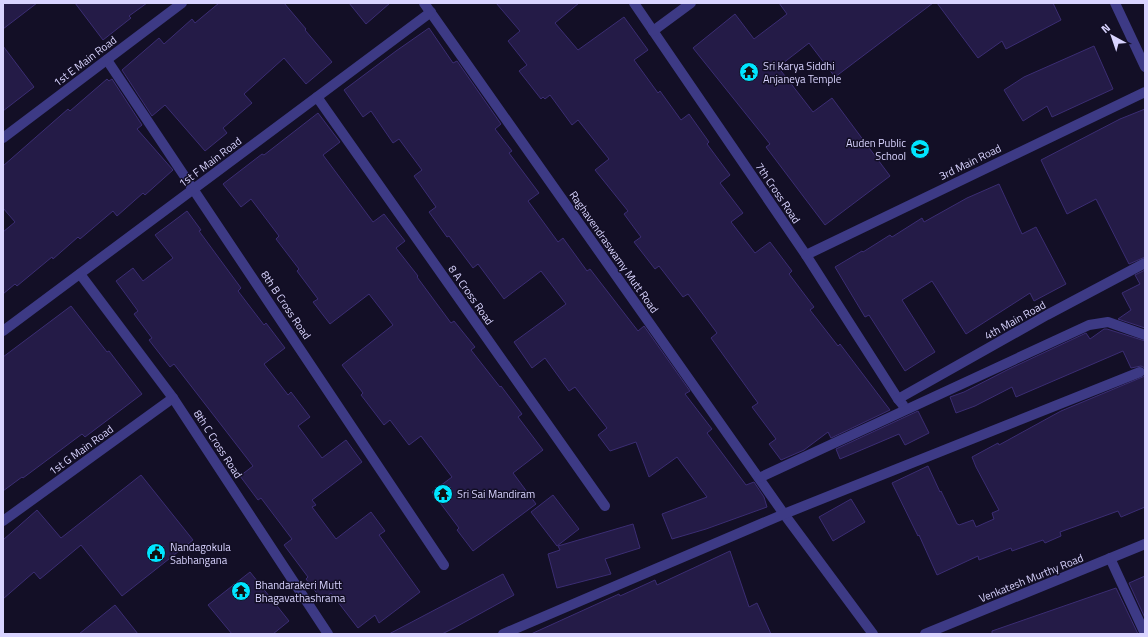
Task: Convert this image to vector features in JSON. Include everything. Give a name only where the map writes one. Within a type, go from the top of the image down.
[{"type":"street","name":"1st E Main Road","points":[[4,136],[182,3]]},
{"type":"street","name":"Raghavendraswamy Mutt Road","points":[[424,3],[784,514],[873,634]]},
{"type":"street","name":"7th Cross Road","points":[[634,3],[806,255],[898,399],[904,406],[904,410]]},
{"type":"street","points":[[653,31],[692,3]]},
{"type":"street","points":[[1115,3],[1145,68]]},
{"type":"street","name":"1st F Main Road","points":[[3,331],[431,12]]},
{"type":"street","name":"8th B Cross Road","points":[[107,60],[444,565]]},
{"type":"street","name":"3rd Main Road","points":[[806,255],[1145,92]]},
{"type":"street","name":"8 A Cross Road","points":[[317,97],[605,506]]},
{"type":"street","name":"4th Main Road","points":[[898,399],[1047,315],[1145,263]]},
{"type":"street","name":"8th C Cross Road","points":[[80,274],[173,398],[328,634]]},
{"type":"street","points":[[759,478],[1089,325],[1108,322],[1145,335]]},
{"type":"street","points":[[503,634],[784,514],[1140,372]]},
{"type":"street","name":"1st G Main Road","points":[[3,521],[173,398]]},
{"type":"street","name":"Venkatesh Murthy Road","points":[[925,634],[1145,544]]},
{"type":"street","points":[[1110,558],[1145,634]]},
{"type":"building","points":[[3,3],[37,3],[3,29]]},
{"type":"building","points":[[75,3],[147,3],[129,16],[131,18],[103,40]]},
{"type":"building","points":[[219,3],[284,3],[332,62],[306,84],[284,58],[244,94],[252,103],[223,128],[227,133],[205,151],[165,105],[152,116],[122,70],[159,38],[164,44],[192,19],[195,23]]},
{"type":"building","points":[[349,3],[390,3],[366,24]]},
{"type":"building","points":[[496,3],[579,3],[555,23],[578,50],[624,17],[648,50],[634,60],[658,93],[660,91],[681,120],[689,114],[709,142],[707,144],[730,175],[720,183],[743,213],[731,222],[755,253],[770,242],[792,271],[789,274],[814,307],[810,310],[838,346],[840,344],[890,410],[831,438],[828,432],[804,450],[781,460],[769,444],[776,439],[752,407],[758,403],[711,338],[717,333],[688,294],[683,297],[659,266],[655,269],[634,242],[641,237],[624,214],[628,211],[595,170],[609,159],[578,120],[572,125],[550,95],[545,99],[543,97],[541,99],[519,71],[527,65],[508,41],[520,31]]},
{"type":"building","points":[[779,3],[933,3],[835,77],[809,43],[778,67],[813,112],[832,98],[890,176],[825,225],[766,147],[770,144],[693,48],[735,14],[754,39],[787,14]]},
{"type":"building","points":[[937,3],[1053,3],[1061,20],[1006,49],[1002,41],[978,58]]},
{"type":"building","points":[[429,28],[453,63],[457,61],[501,124],[495,129],[512,151],[509,153],[539,193],[528,201],[558,242],[563,238],[587,271],[590,269],[638,331],[644,326],[690,391],[685,394],[712,429],[707,433],[746,485],[754,482],[764,497],[767,507],[706,529],[672,539],[662,514],[707,497],[677,457],[649,477],[636,442],[610,451],[598,435],[607,428],[575,387],[569,391],[545,358],[532,368],[514,342],[566,304],[541,271],[504,299],[478,264],[473,268],[449,236],[447,237],[429,212],[436,207],[414,176],[422,170],[399,139],[393,143],[371,111],[363,117],[344,90]]},
{"type":"building","points":[[3,46],[34,87],[3,111]]},
{"type":"building","points":[[1094,46],[1113,89],[1052,117],[1047,106],[1023,121],[1004,90],[1024,77]]},
{"type":"building","points":[[107,79],[109,81],[112,79],[142,125],[137,129],[173,170],[145,195],[143,193],[117,216],[113,211],[80,239],[78,237],[53,259],[52,257],[17,286],[15,284],[3,294],[3,232],[15,222],[3,208],[3,166],[68,109],[70,111]]},
{"type":"building","points":[[1145,109],[1145,257],[1129,264],[1096,199],[1067,214],[1041,160],[1120,119]]},
{"type":"building","points":[[318,113],[340,142],[323,155],[373,222],[384,214],[405,241],[396,248],[451,323],[454,321],[475,347],[471,350],[522,414],[518,417],[543,450],[513,473],[536,504],[473,551],[457,530],[459,528],[432,492],[452,477],[421,436],[409,445],[390,420],[384,425],[361,395],[363,393],[342,365],[393,325],[369,294],[330,324],[313,302],[318,299],[297,271],[299,269],[276,239],[279,236],[251,199],[241,207],[223,184],[262,154],[264,155]]},
{"type":"building","points":[[999,184],[1022,234],[1036,227],[1066,284],[1034,301],[1030,293],[966,334],[932,281],[902,300],[935,352],[905,371],[869,315],[865,317],[835,267],[890,235],[892,237],[922,218],[924,222],[967,198]]},
{"type":"building","points":[[187,211],[201,230],[199,231],[241,288],[238,291],[264,325],[266,323],[285,348],[264,364],[288,395],[291,392],[310,417],[298,426],[322,458],[346,440],[362,462],[312,500],[316,505],[312,507],[336,539],[371,512],[385,531],[379,535],[420,592],[379,623],[375,615],[358,628],[331,593],[322,600],[306,579],[308,577],[284,545],[292,539],[261,498],[258,500],[240,476],[253,466],[174,364],[170,367],[149,340],[152,338],[134,314],[138,311],[116,281],[133,268],[143,281],[173,258],[155,235]]},
{"type":"building","points":[[1145,270],[1145,328],[1118,319],[1131,310],[1122,293],[1140,284],[1135,275]]},
{"type":"building","points":[[71,306],[107,352],[109,351],[142,394],[85,437],[82,434],[3,491],[3,357]]},
{"type":"building","points":[[1104,329],[1145,341],[1145,368],[1141,366],[1131,368],[1123,351],[1016,397],[1012,387],[975,406],[956,413],[950,397],[964,392],[1086,333],[1090,339]]},
{"type":"building","points":[[1145,376],[1145,507],[1121,517],[1118,511],[1060,532],[1061,536],[1045,543],[1043,540],[1012,551],[1011,548],[979,560],[978,556],[937,575],[919,535],[918,536],[892,483],[928,466],[957,524],[959,525],[973,520],[976,527],[994,519],[992,513],[999,510],[972,457],[998,443],[999,445],[1061,411]]},
{"type":"building","points":[[918,411],[929,433],[905,445],[899,434],[840,459],[836,449]]},
{"type":"building","points":[[141,475],[193,540],[122,596],[81,545],[40,579],[34,572],[3,599],[3,540],[37,510],[61,538]]},
{"type":"building","points":[[553,495],[579,529],[557,546],[531,512]]},
{"type":"building","points":[[851,499],[865,522],[833,541],[819,517]]},
{"type":"building","points":[[633,524],[640,548],[605,559],[611,574],[557,588],[548,554],[560,550],[558,546]]},
{"type":"building","points":[[730,551],[749,607],[757,603],[771,634],[531,634],[619,594],[620,596],[655,580],[657,585]]},
{"type":"building","points":[[250,572],[289,621],[273,634],[232,634],[208,605]]},
{"type":"building","points":[[503,574],[514,595],[454,628],[442,634],[389,634]]},
{"type":"building","points":[[1145,576],[1145,618],[1129,583]]},
{"type":"building","points":[[1116,588],[1138,634],[992,634],[992,631]]},
{"type":"building","points":[[115,605],[138,634],[79,634]]},
{"type":"place","name":"Sri Karya Siddhi Anjaneya Temple","points":[[749,72]]},
{"type":"place","name":"Auden Public School","points":[[920,149]]},
{"type":"place","name":"Sri Sai Mandiram","points":[[443,494]]},
{"type":"place","name":"Nandagokula Sabhangana","points":[[156,553]]},
{"type":"place","name":"Bhandarakeri Mutt Bhagavathashrama","points":[[241,591]]}]
